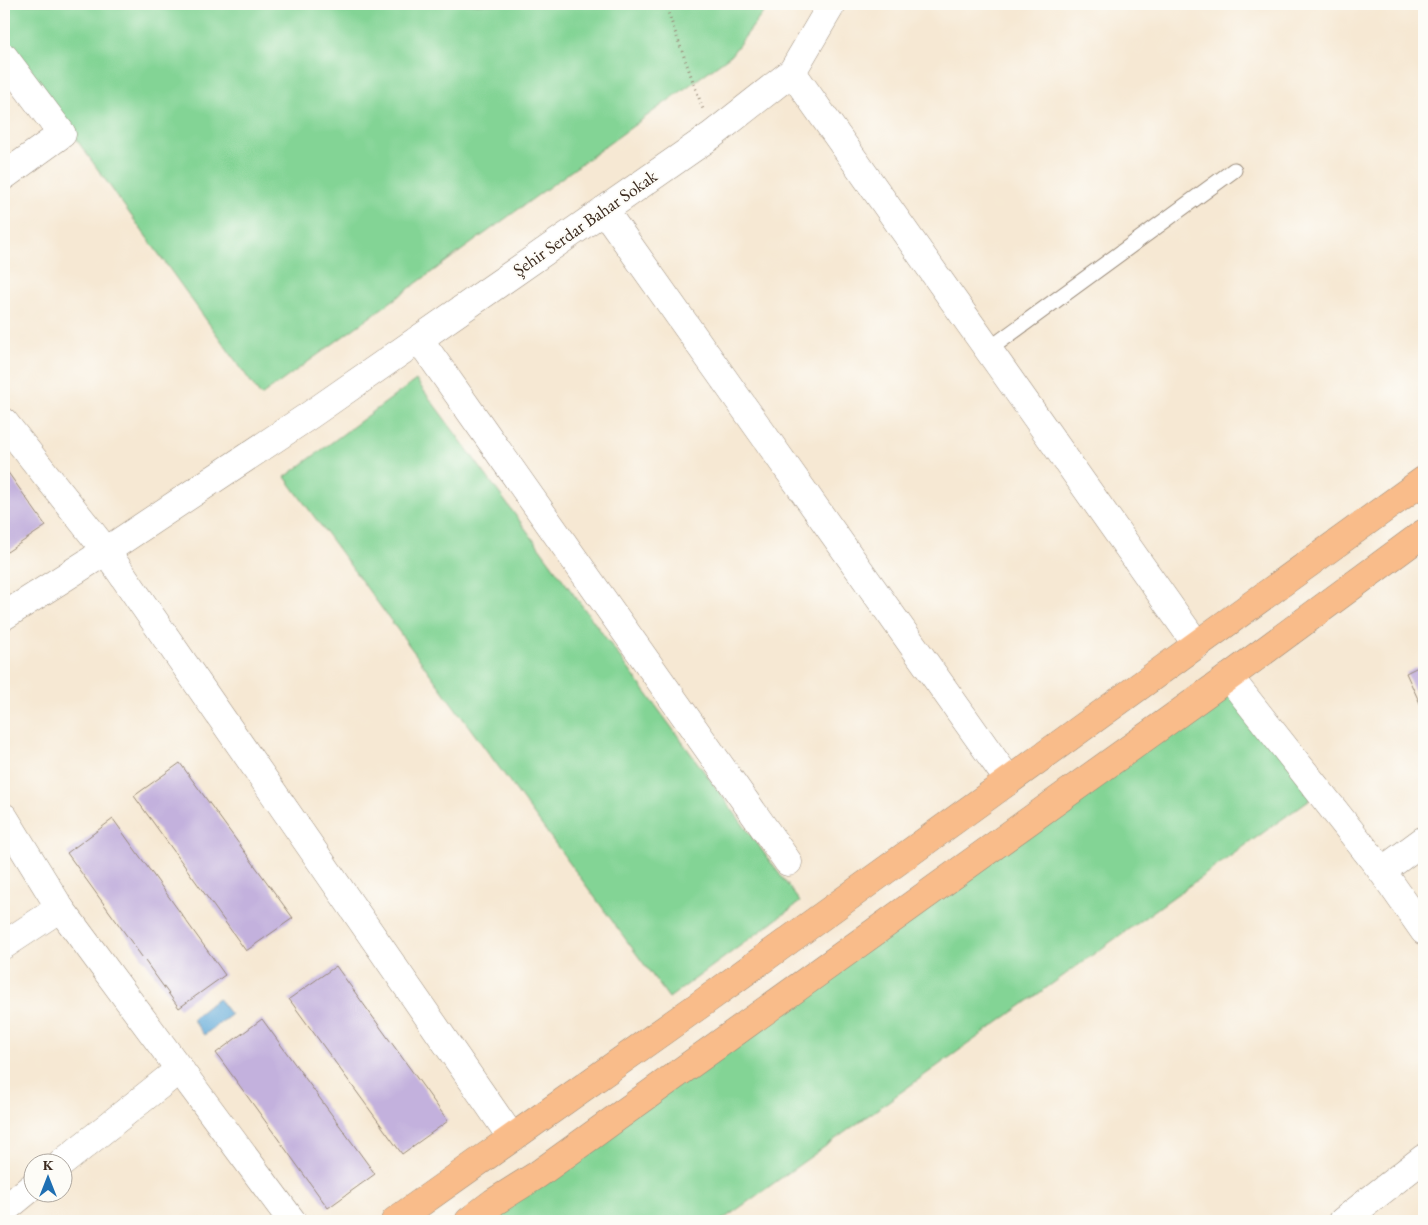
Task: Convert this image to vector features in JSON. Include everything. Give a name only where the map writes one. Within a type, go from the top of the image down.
[{"type":"main road","points":[[395,1221],[1424,480]]},
{"type":"main road","points":[[469,1221],[494,1202],[537,1175],[1229,677],[1424,533]]},
{"type":"street","name":"Şehir Serdar Bahar Sokak","points":[[4,616],[106,551],[310,415],[712,135],[792,72],[832,4]]},
{"type":"street","points":[[4,57],[62,134],[4,176]]},
{"type":"street","points":[[792,72],[1197,645]]},
{"type":"street","points":[[604,210],[1009,780]]},
{"type":"street","points":[[419,339],[788,862]]},
{"type":"street","points":[[4,422],[106,551],[512,1138]]},
{"type":"street","points":[[1229,677],[1382,871],[1424,931]]},
{"type":"street","points":[[4,817],[60,908],[292,1221]]},
{"type":"street","points":[[1382,871],[1424,840]]},
{"type":"street","points":[[4,945],[60,908]]},
{"type":"street","points":[[72,1155],[180,1069]]},
{"type":"street","points":[[1343,1221],[1424,1158]]},
{"type":"street","points":[[4,1210],[22,1195]]},
{"type":"street","points":[[4,1215],[9,1221]]},
{"type":"lane","points":[[988,350],[1234,170]]},
{"type":"path","points":[[665,4],[712,135]]},
{"type":"green space","points":[[4,4],[770,4],[731,55],[261,396],[4,39]]},
{"type":"green space","points":[[416,380],[800,902],[669,998],[285,477]]},
{"type":"green space","points":[[1229,677],[1320,792],[721,1221],[475,1221]]},
{"type":"water","points":[[218,998],[231,1015],[204,1035],[192,1019]]},
{"type":"building","points":[[7,471],[46,526],[4,554],[4,473]]},
{"type":"building","points":[[1424,664],[1424,712],[1406,673]]},
{"type":"building","points":[[180,763],[293,918],[246,951],[134,796]]},
{"type":"building","points":[[113,819],[225,975],[179,1008],[67,853]]},
{"type":"building","points":[[336,966],[448,1121],[402,1154],[289,999]]},
{"type":"building","points":[[262,1019],[375,1174],[328,1208],[216,1053]]}]
